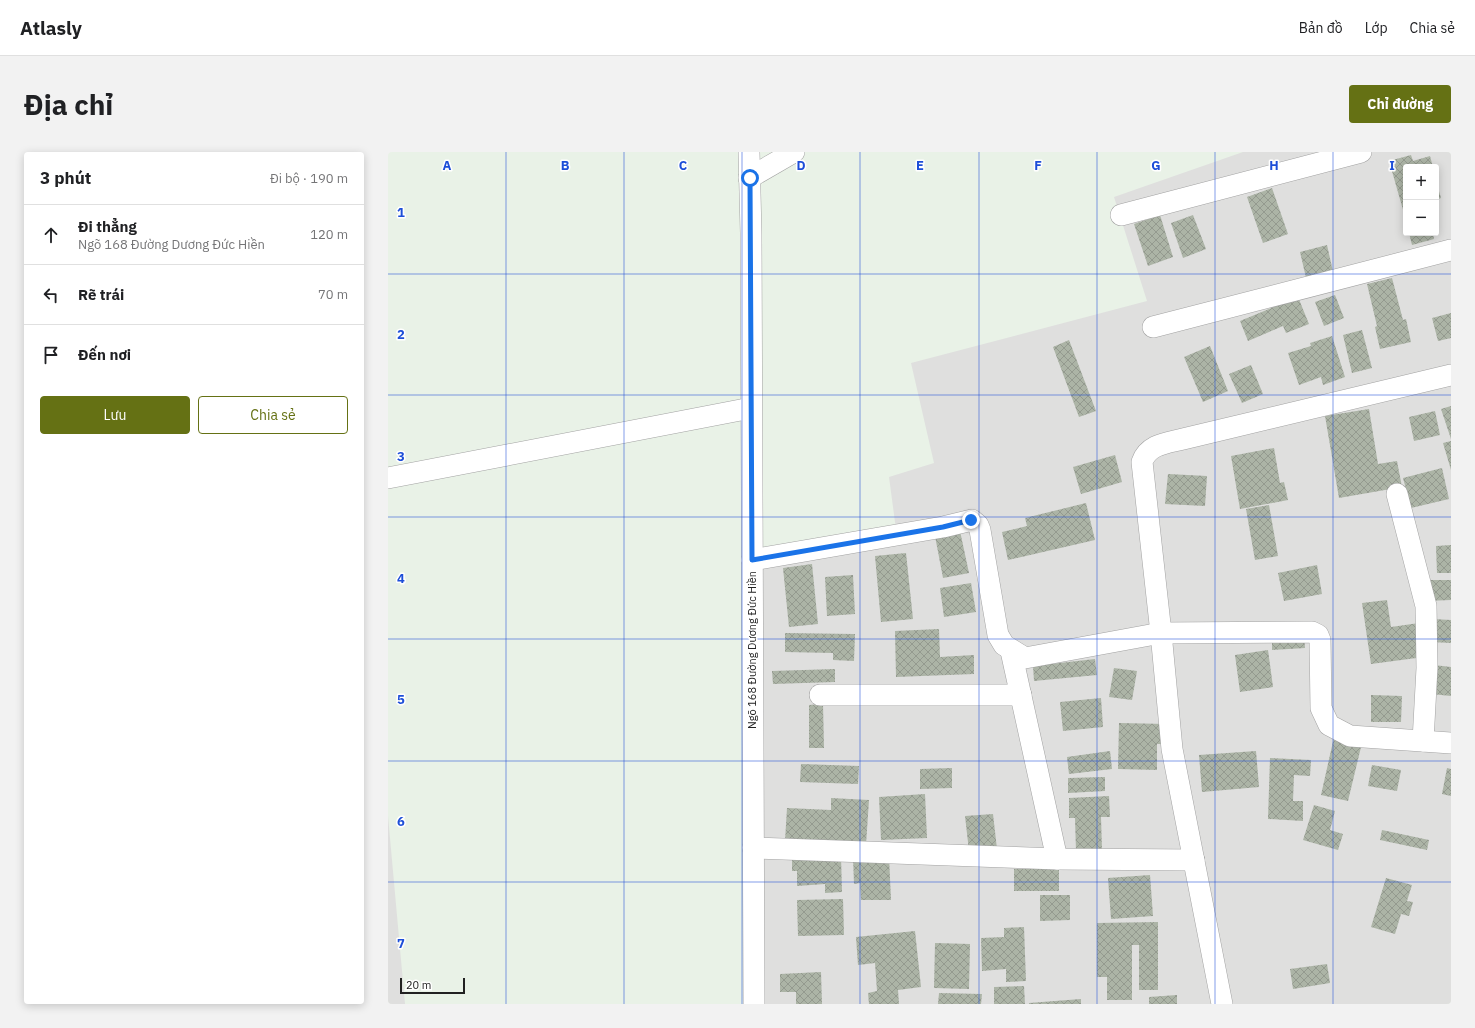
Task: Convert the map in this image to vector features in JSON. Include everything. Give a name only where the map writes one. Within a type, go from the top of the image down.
[{"type":"street","name":"Ngõ 168 Đường Dương Đức Hiền","points":[[749,152],[754,1004]]},
{"type":"street","points":[[750,178],[794,152]]},
{"type":"street","points":[[1121,215],[1361,152]]},
{"type":"street","points":[[1153,327],[1451,250]]},
{"type":"street","points":[[1222,1004],[1172,749],[1142,462],[1147,452],[1154,447],[1451,375]]},
{"type":"street","points":[[388,478],[751,408]]},
{"type":"street","points":[[1397,494],[1426,606],[1427,668],[1423,741]]},
{"type":"street","points":[[752,560],[943,527],[972,520],[978,524],[980,530],[998,635],[1004,645],[1011,651],[1025,658],[1161,633],[1312,632],[1318,635],[1320,640],[1321,708],[1329,725],[1350,736],[1451,743]]},
{"type":"street","points":[[1011,651],[1057,859]]},
{"type":"street","points":[[820,695],[1021,695]]},
{"type":"street","points":[[753,848],[1057,859],[1194,860]]},
{"type":"shaded area","points":[[1243,152],[1451,152],[1451,1004],[759,1004],[751,562],[897,537],[889,477],[934,463],[911,363],[1147,301],[1114,197]]},
{"type":"shaded area","points":[[388,816],[405,1004],[388,1004]]},
{"type":"building","points":[[1411,155],[1413,161],[1430,156],[1432,164],[1403,164],[1403,210],[1389,161]]},
{"type":"building","points":[[1272,188],[1288,234],[1263,243],[1247,197]]},
{"type":"building","points":[[1160,215],[1173,257],[1148,266],[1134,224]]},
{"type":"building","points":[[1193,215],[1206,249],[1183,258],[1171,223]]},
{"type":"building","points":[[1410,236],[1434,236],[1434,239],[1412,245]]},
{"type":"building","points":[[1327,245],[1334,276],[1307,282],[1300,252]]},
{"type":"building","points":[[1392,278],[1403,320],[1406,319],[1411,342],[1380,349],[1375,327],[1377,326],[1367,284]]},
{"type":"building","points":[[1335,295],[1344,318],[1324,326],[1315,302]]},
{"type":"building","points":[[1298,297],[1309,324],[1286,333],[1283,326],[1248,341],[1240,321]]},
{"type":"building","points":[[1451,313],[1451,338],[1438,341],[1432,318]]},
{"type":"building","points":[[1362,330],[1372,368],[1352,373],[1343,335]]},
{"type":"building","points":[[1332,336],[1345,377],[1323,385],[1321,377],[1299,385],[1288,353],[1311,346],[1310,343]]},
{"type":"building","points":[[1069,340],[1096,411],[1079,417],[1053,347]]},
{"type":"building","points":[[1210,346],[1228,391],[1203,402],[1184,357]]},
{"type":"building","points":[[1251,365],[1263,394],[1242,403],[1229,374]]},
{"type":"building","points":[[1451,406],[1451,439],[1441,409]]},
{"type":"building","points":[[1369,409],[1378,464],[1397,461],[1402,487],[1339,498],[1325,416]]},
{"type":"building","points":[[1435,411],[1440,435],[1414,441],[1409,417]]},
{"type":"building","points":[[1451,441],[1451,470],[1443,443]]},
{"type":"building","points":[[1274,448],[1280,483],[1284,482],[1288,500],[1240,509],[1231,456]]},
{"type":"building","points":[[1115,455],[1122,482],[1081,494],[1073,467]]},
{"type":"building","points":[[1442,468],[1449,499],[1411,508],[1403,478]]},
{"type":"building","points":[[1168,474],[1207,476],[1205,506],[1165,504]]},
{"type":"building","points":[[1086,503],[1095,540],[1008,560],[1002,532],[1027,526],[1025,518]]},
{"type":"building","points":[[1269,505],[1278,556],[1255,560],[1246,509]]},
{"type":"building","points":[[960,531],[969,573],[943,578],[935,536]]},
{"type":"building","points":[[1451,545],[1451,573],[1437,573],[1436,546]]},
{"type":"building","points":[[906,553],[913,619],[881,622],[875,556]]},
{"type":"building","points":[[812,564],[818,624],[789,627],[783,568]]},
{"type":"building","points":[[1317,565],[1322,594],[1284,601],[1278,573]]},
{"type":"building","points":[[853,575],[855,614],[827,616],[825,577]]},
{"type":"building","points":[[1426,580],[1451,580],[1451,600],[1426,601]]},
{"type":"building","points":[[971,583],[976,612],[944,617],[940,588]]},
{"type":"building","points":[[1387,600],[1391,627],[1419,623],[1424,657],[1371,664],[1362,603]]},
{"type":"building","points":[[1433,619],[1451,620],[1451,643],[1431,642]]},
{"type":"building","points":[[939,629],[940,657],[974,655],[974,674],[896,677],[895,631]]},
{"type":"building","points":[[785,633],[855,634],[854,661],[833,660],[833,653],[785,652]]},
{"type":"building","points":[[1304,635],[1305,648],[1272,650],[1272,637]]},
{"type":"building","points":[[1268,650],[1273,687],[1240,692],[1235,655]]},
{"type":"building","points":[[1095,659],[1097,675],[1034,681],[1033,666]]},
{"type":"building","points":[[1434,665],[1451,667],[1451,696],[1431,694]]},
{"type":"building","points":[[1114,668],[1137,671],[1132,700],[1109,697]]},
{"type":"building","points":[[835,669],[835,682],[773,684],[772,671]]},
{"type":"building","points":[[1371,695],[1402,696],[1401,722],[1371,722]]},
{"type":"building","points":[[1101,698],[1103,727],[1063,731],[1060,702]]},
{"type":"building","points":[[823,704],[824,748],[809,748],[809,705]]},
{"type":"building","points":[[1119,723],[1167,724],[1167,744],[1157,744],[1157,770],[1118,769]]},
{"type":"building","points":[[1334,737],[1362,743],[1348,801],[1321,795]]},
{"type":"building","points":[[1110,751],[1112,769],[1069,774],[1067,757]]},
{"type":"building","points":[[1256,751],[1259,787],[1202,792],[1199,755]]},
{"type":"building","points":[[1270,758],[1311,760],[1310,776],[1294,775],[1293,801],[1303,801],[1303,821],[1268,819]]},
{"type":"building","points":[[801,764],[859,766],[858,784],[800,782]]},
{"type":"building","points":[[1372,765],[1401,770],[1397,791],[1368,786]]},
{"type":"building","points":[[952,768],[952,788],[920,789],[920,769]]},
{"type":"building","points":[[1447,768],[1451,769],[1451,796],[1442,794]]},
{"type":"building","points":[[1105,777],[1105,791],[1068,793],[1068,778]]},
{"type":"building","points":[[925,794],[927,838],[881,840],[879,797]]},
{"type":"building","points":[[1109,796],[1110,817],[1101,817],[1102,850],[1076,851],[1075,818],[1069,818],[1069,798]]},
{"type":"building","points":[[831,798],[869,800],[866,845],[785,841],[787,808],[831,810]]},
{"type":"building","points":[[1314,805],[1335,811],[1330,830],[1343,834],[1338,850],[1303,840]]},
{"type":"building","points":[[993,814],[997,849],[969,851],[965,816]]},
{"type":"building","points":[[1382,830],[1429,840],[1427,850],[1380,840]]},
{"type":"building","points":[[841,856],[842,892],[825,893],[825,884],[797,886],[797,871],[792,871],[792,858]]},
{"type":"building","points":[[889,856],[891,900],[861,900],[860,883],[854,884],[853,857]]},
{"type":"building","points":[[1014,869],[1059,869],[1059,891],[1014,891]]},
{"type":"building","points":[[1150,875],[1153,916],[1111,919],[1108,878]]},
{"type":"building","points":[[1386,878],[1412,885],[1407,901],[1413,902],[1409,916],[1401,914],[1395,934],[1371,927]]},
{"type":"building","points":[[1040,895],[1070,895],[1070,920],[1040,921]]},
{"type":"building","points":[[843,899],[844,935],[798,936],[797,900]]},
{"type":"building","points":[[1158,922],[1158,990],[1139,990],[1139,945],[1132,945],[1132,1000],[1107,1000],[1107,977],[1097,977],[1097,923]]},
{"type":"building","points":[[1024,927],[1026,981],[1006,982],[1006,969],[982,971],[981,938],[1004,937],[1004,928]]},
{"type":"building","points":[[915,931],[921,987],[898,990],[899,1004],[869,1004],[868,993],[877,991],[875,963],[858,965],[856,937]]},
{"type":"building","points":[[935,943],[970,944],[969,989],[934,988]]},
{"type":"building","points":[[1327,964],[1330,983],[1293,989],[1290,969]]},
{"type":"building","points":[[821,972],[822,1004],[796,1004],[796,992],[780,992],[780,974]]},
{"type":"building","points":[[1024,986],[1025,1004],[994,1004],[994,987]]},
{"type":"building","points":[[939,993],[982,994],[981,1004],[938,1004]]},
{"type":"building","points":[[1177,995],[1177,1004],[1149,1004],[1149,997]]},
{"type":"building","points":[[1081,999],[1081,1004],[1029,1004],[1029,1003]]},
{"type":"route","points":[[750,178],[752,560],[943,527],[971,520]]}]
